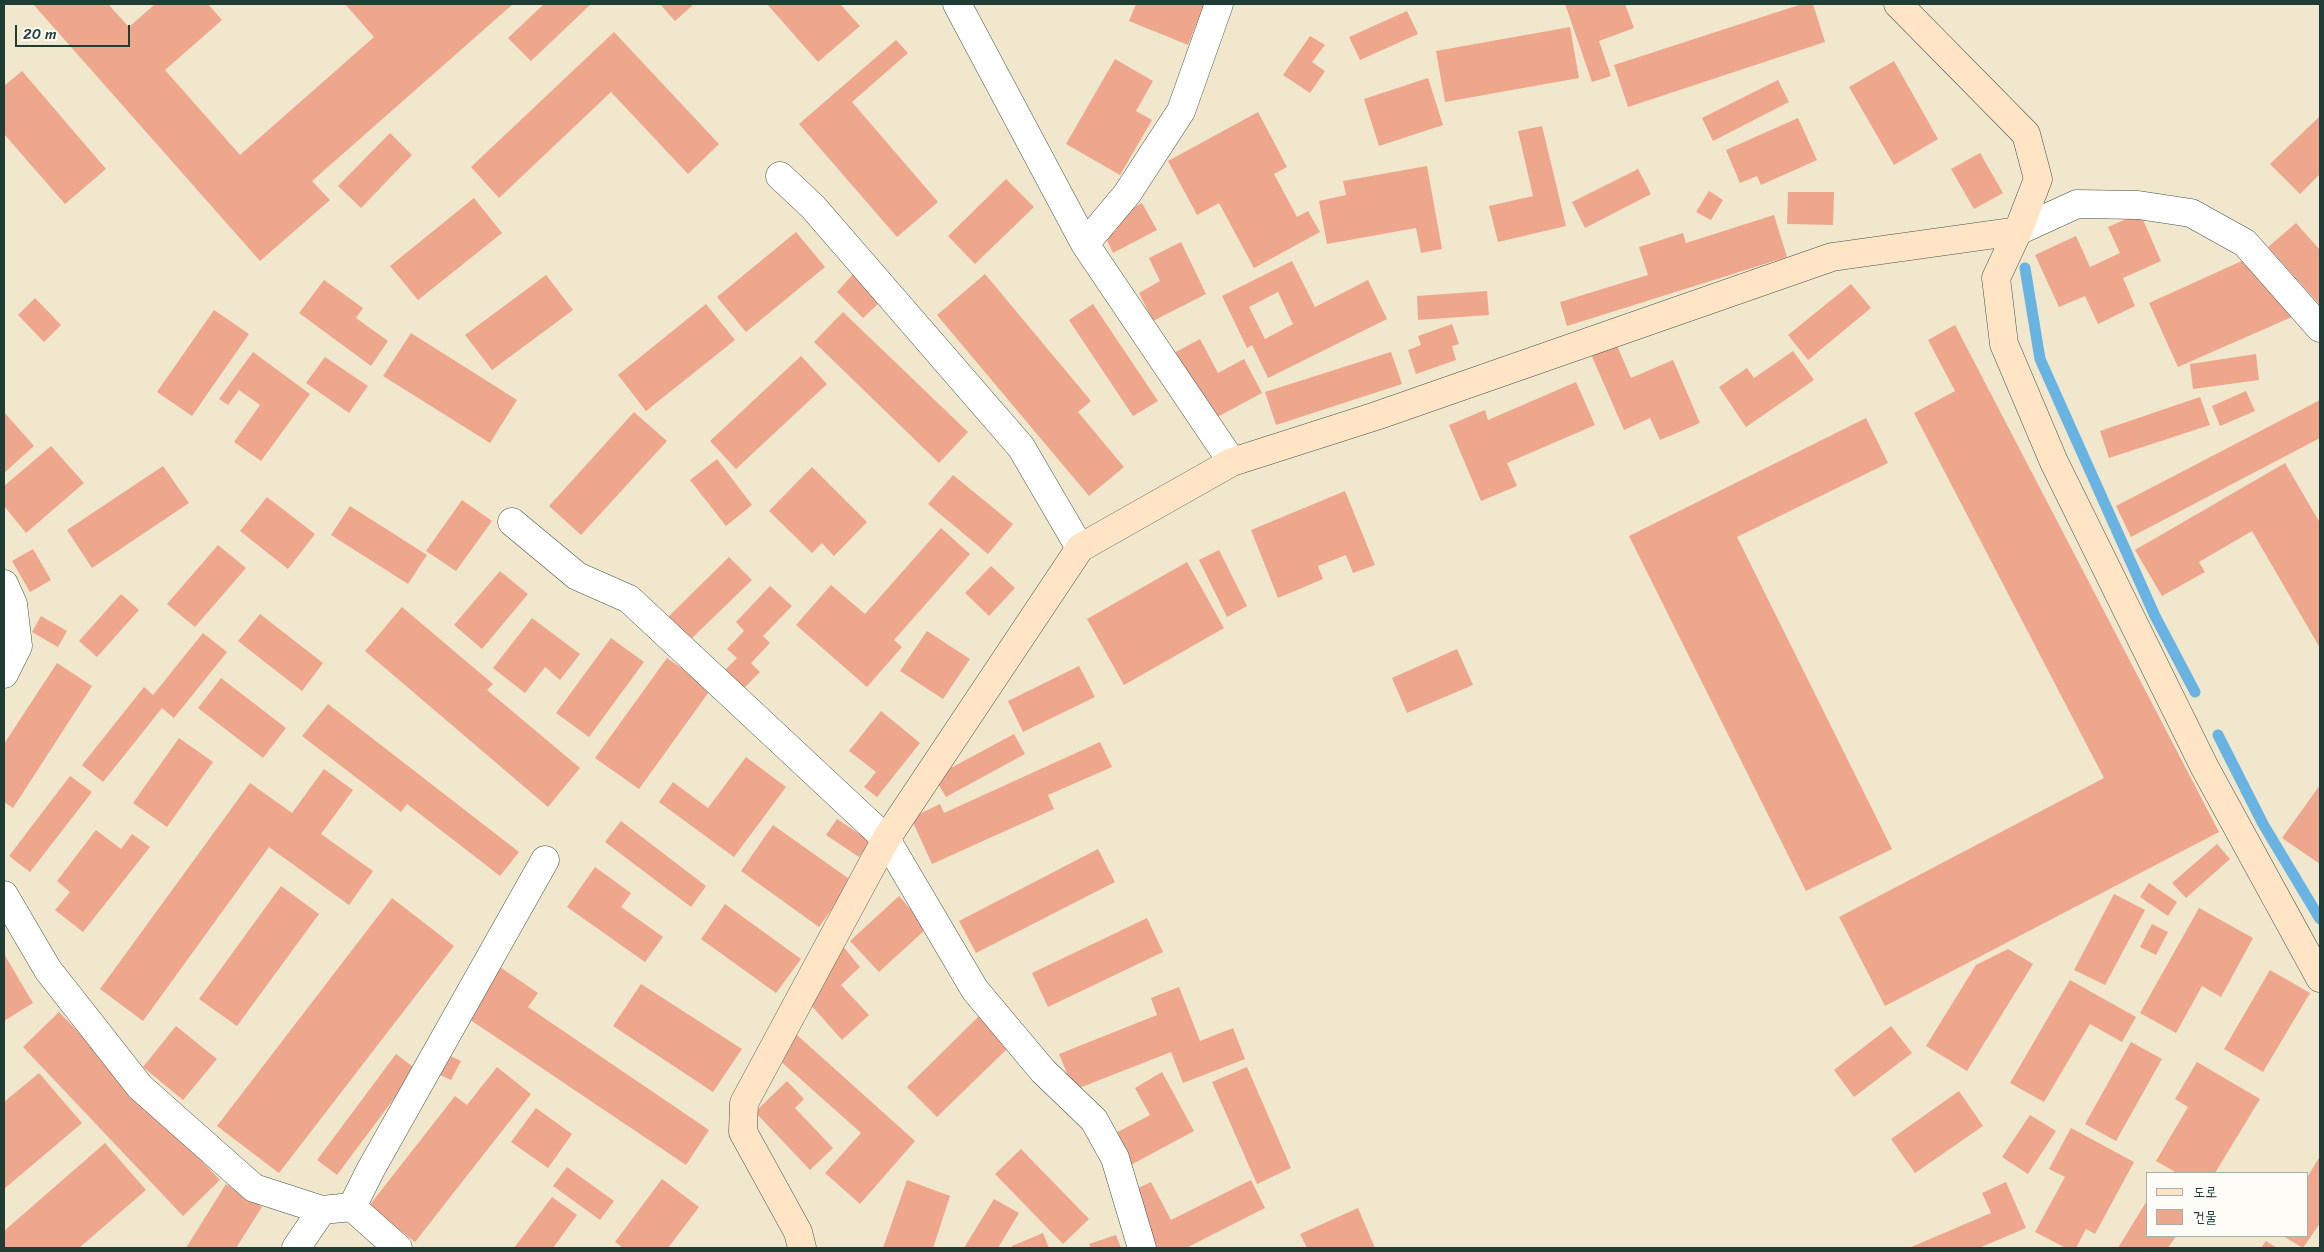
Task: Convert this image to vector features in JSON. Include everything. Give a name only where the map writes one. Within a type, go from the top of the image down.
[{"type":"street","points":[[957,4],[1085,244],[1232,462]]},
{"type":"street","points":[[1085,244],[1127,194],[1181,111],[1219,4]]},
{"type":"street","points":[[1898,4],[2026,134],[2038,179],[2018,231],[1996,278],[2004,344],[2054,462],[2205,768],[2320,978]]},
{"type":"street","points":[[780,176],[813,207],[1021,447],[1080,548]]},
{"type":"street","points":[[802,1248],[798,1232],[743,1132],[744,1103],[886,839],[1080,548],[1232,462],[1376,416],[1832,257],[2018,231],[2077,204],[2138,205],[2191,213],[2245,243],[2320,328]]},
{"type":"street","points":[[512,522],[577,576],[629,599],[886,839],[976,990],[1043,1071],[1094,1120],[1115,1158],[1142,1248]]},
{"type":"street","points":[[4,584],[12,604],[18,646],[4,674]]},
{"type":"street","points":[[352,1207],[380,1152],[545,860]]},
{"type":"street","points":[[4,895],[48,970],[140,1087],[254,1188],[322,1210],[352,1207],[398,1248]]},
{"type":"street","points":[[296,1248],[322,1210]]},
{"type":"building","points":[[33,4],[108,4],[129,27],[155,4],[208,4],[222,20],[165,70],[240,155],[374,37],[345,4],[513,4],[312,181],[330,200],[260,261]]},
{"type":"building","points":[[544,4],[591,4],[531,61],[508,38]]},
{"type":"building","points":[[660,4],[694,4],[675,21]]},
{"type":"building","points":[[767,4],[840,4],[860,26],[818,62]]},
{"type":"building","points":[[1136,4],[1204,4],[1188,45],[1129,21]]},
{"type":"building","points":[[1565,4],[1625,4],[1634,28],[1599,41],[1611,76],[1592,82]]},
{"type":"building","points":[[1802,4],[1813,4],[1825,42],[1628,107],[1614,65]]},
{"type":"building","points":[[1407,11],[1418,34],[1360,60],[1349,37]]},
{"type":"building","points":[[1570,27],[1579,78],[1445,102],[1436,51]]},
{"type":"building","points":[[614,32],[719,144],[688,174],[611,92],[499,198],[471,167]]},
{"type":"building","points":[[1310,36],[1325,45],[1312,62],[1325,71],[1310,93],[1283,75]]},
{"type":"building","points":[[896,40],[908,53],[852,102],[938,202],[897,237],[799,124]]},
{"type":"building","points":[[1115,59],[1153,81],[1136,111],[1152,120],[1120,175],[1066,144]]},
{"type":"building","points":[[1894,61],[1938,139],[1894,165],[1849,87]]},
{"type":"building","points":[[22,71],[106,169],[65,204],[4,134],[4,86]]},
{"type":"building","points":[[1428,78],[1443,125],[1379,146],[1364,99]]},
{"type":"building","points":[[1778,80],[1789,102],[1713,141],[1702,118]]},
{"type":"building","points":[[1258,112],[1287,167],[1274,174],[1297,217],[1308,211],[1320,232],[1254,268],[1219,203],[1197,215],[1168,161]]},
{"type":"building","points":[[2320,116],[2320,174],[2300,194],[2270,164]]},
{"type":"building","points":[[1798,118],[1817,160],[1761,185],[1757,176],[1740,183],[1726,150]]},
{"type":"building","points":[[1542,126],[1566,226],[1498,242],[1489,206],[1533,196],[1518,131]]},
{"type":"building","points":[[390,133],[412,155],[361,208],[338,186]]},
{"type":"building","points":[[1980,153],[2003,193],[1974,209],[1951,169]]},
{"type":"building","points":[[1427,166],[1442,249],[1421,253],[1416,228],[1327,244],[1319,201],[1346,195],[1343,181]]},
{"type":"building","points":[[1638,169],[1651,194],[1585,228],[1572,202]]},
{"type":"building","points":[[1006,179],[1034,207],[975,264],[948,236]]},
{"type":"building","points":[[1709,191],[1723,200],[1711,220],[1696,212]]},
{"type":"building","points":[[1788,192],[1834,192],[1833,225],[1787,224]]},
{"type":"building","points":[[474,198],[502,233],[418,300],[390,266]]},
{"type":"building","points":[[1142,203],[1157,230],[1113,253],[1105,236],[1117,230],[1111,219]]},
{"type":"building","points":[[2140,213],[2161,261],[2123,278],[2135,306],[2098,324],[2085,296],[2059,307],[2035,255],[2076,236],[2090,267],[2120,253],[2108,227]]},
{"type":"building","points":[[1774,215],[1787,257],[1567,326],[1560,302],[1648,275],[1639,247],[1683,233],[1686,243]]},
{"type":"building","points":[[2296,223],[2320,250],[2320,305],[2268,247]]},
{"type":"building","points":[[796,232],[825,267],[746,332],[717,297]]},
{"type":"building","points":[[1181,242],[1206,294],[1153,321],[1139,293],[1160,281],[1149,258]]},
{"type":"building","points":[[2255,255],[2294,316],[2178,367],[2149,303]]},
{"type":"building","points":[[1292,261],[1315,307],[1368,280],[1387,319],[1268,378],[1252,345],[1247,348],[1222,296]],"holes":[[[1278,292],[1293,324],[1265,339],[1249,307]]]},
{"type":"building","points":[[853,274],[880,302],[863,318],[837,292]]},
{"type":"building","points":[[985,274],[1091,401],[1078,412],[1124,467],[1089,496],[937,315]]},
{"type":"building","points":[[546,275],[573,310],[492,370],[465,335]]},
{"type":"building","points":[[324,280],[363,308],[356,318],[388,341],[371,366],[299,313]]},
{"type":"building","points":[[1851,284],[1871,308],[1808,360],[1788,335]]},
{"type":"building","points":[[1487,291],[1489,315],[1418,320],[1417,296]]},
{"type":"building","points":[[35,298],[61,325],[44,342],[18,315]]},
{"type":"building","points":[[706,304],[735,340],[646,411],[618,375]]},
{"type":"building","points":[[1093,304],[1158,401],[1133,416],[1069,320]]},
{"type":"building","points":[[214,310],[249,334],[192,416],[157,392]]},
{"type":"building","points":[[843,312],[968,432],[939,463],[814,342]]},
{"type":"building","points":[[1452,324],[1459,344],[1452,346],[1456,360],[1416,374],[1408,350],[1421,345],[1418,336]]},
{"type":"building","points":[[1955,325],[2219,832],[1885,1006],[1839,917],[2104,778],[1914,413],[1955,391],[1928,340]]},
{"type":"building","points":[[411,333],[517,400],[490,443],[383,376]]},
{"type":"building","points":[[1200,339],[1218,373],[1244,359],[1262,393],[1210,421],[1174,353]]},
{"type":"building","points":[[1615,341],[1631,378],[1673,360],[1700,423],[1660,440],[1650,418],[1624,430],[1590,352]]},
{"type":"building","points":[[1793,351],[1814,380],[1746,427],[1719,387],[1747,368],[1754,378]]},
{"type":"building","points":[[253,352],[310,394],[261,461],[234,442],[260,405],[239,390],[228,405],[219,399]]},
{"type":"building","points":[[1391,352],[1402,384],[1276,425],[1265,392]]},
{"type":"building","points":[[2256,354],[2259,380],[2193,389],[2190,364]]},
{"type":"building","points":[[801,356],[827,384],[736,469],[710,441]]},
{"type":"building","points":[[325,357],[368,386],[349,413],[306,383]]},
{"type":"building","points":[[1576,382],[1595,425],[1507,463],[1517,486],[1481,501],[1449,425],[1485,410],[1488,420]]},
{"type":"building","points":[[2246,391],[2255,411],[2220,426],[2212,406]]},
{"type":"building","points":[[2200,397],[2210,425],[2109,458],[2100,431]]},
{"type":"building","points":[[2320,400],[2320,438],[2131,537],[2116,506]]},
{"type":"building","points":[[4,412],[34,446],[4,473]]},
{"type":"building","points":[[634,412],[667,441],[581,535],[549,506]]},
{"type":"building","points":[[1866,418],[1888,463],[1737,537],[1892,849],[1806,891],[1629,536]]},
{"type":"building","points":[[51,446],[84,483],[26,533],[4,506],[4,486]]},
{"type":"building","points":[[717,459],[752,505],[726,526],[690,480]]},
{"type":"building","points":[[2285,463],[2320,523],[2320,648],[2252,531],[2199,562],[2205,572],[2162,596],[2135,550]]},
{"type":"building","points":[[163,466],[189,503],[92,568],[67,530]]},
{"type":"building","points":[[812,467],[867,522],[834,556],[822,543],[812,553],[769,511]]},
{"type":"building","points":[[953,475],[1013,524],[988,554],[928,504]]},
{"type":"building","points":[[1345,491],[1375,565],[1353,573],[1346,555],[1318,566],[1323,579],[1278,598],[1251,530]]},
{"type":"building","points":[[267,497],[315,534],[288,569],[240,531]]},
{"type":"building","points":[[462,500],[492,521],[456,571],[426,551]]},
{"type":"building","points":[[350,506],[427,555],[408,584],[331,535]]},
{"type":"building","points":[[941,528],[970,554],[894,640],[902,647],[867,687],[796,625],[831,585],[865,614]]},
{"type":"building","points":[[218,545],[246,568],[195,627],[167,604]]},
{"type":"building","points":[[33,549],[51,580],[30,592],[12,561]]},
{"type":"building","points":[[1219,550],[1247,606],[1227,617],[1199,560]]},
{"type":"building","points":[[729,557],[752,580],[689,641],[667,618]]},
{"type":"building","points":[[1187,562],[1224,628],[1124,685],[1087,619]]},
{"type":"building","points":[[991,566],[1015,588],[989,616],[965,593]]},
{"type":"building","points":[[500,571],[528,594],[482,649],[454,625]]},
{"type":"building","points":[[770,586],[792,606],[763,636],[770,643],[751,663],[760,672],[741,691],[722,673],[737,658],[727,649],[744,631],[736,622]]},
{"type":"building","points":[[121,594],[139,610],[97,657],[79,641]]},
{"type":"building","points":[[402,607],[493,684],[487,690],[580,768],[548,807],[365,651]]},
{"type":"building","points":[[260,614],[323,663],[302,691],[238,641]]},
{"type":"building","points":[[41,616],[67,631],[58,647],[32,632]]},
{"type":"building","points":[[532,618],[580,654],[560,680],[545,667],[525,693],[493,668]]},
{"type":"building","points":[[927,631],[970,659],[943,699],[900,671]]},
{"type":"building","points":[[203,633],[227,652],[174,718],[162,708],[103,782],[82,765],[144,687],[153,695]]},
{"type":"building","points":[[611,638],[644,662],[589,737],[556,713]]},
{"type":"building","points":[[1457,649],[1473,685],[1407,713],[1392,678]]},
{"type":"building","points":[[667,658],[711,689],[639,789],[595,758]]},
{"type":"building","points":[[57,663],[92,686],[13,808],[4,802],[4,744]]},
{"type":"building","points":[[1079,666],[1095,697],[1023,732],[1008,701]]},
{"type":"building","points":[[221,678],[286,728],[263,758],[198,708]]},
{"type":"building","points":[[328,704],[519,852],[500,876],[407,804],[401,812],[302,736]]},
{"type":"building","points":[[881,711],[920,743],[877,797],[864,787],[876,772],[849,751]]},
{"type":"building","points":[[1014,734],[1025,754],[946,797],[934,777]]},
{"type":"building","points":[[179,738],[213,762],[167,827],[133,803]]},
{"type":"building","points":[[1100,742],[1112,767],[1048,795],[1054,809],[932,864],[911,818],[940,804],[944,813]]},
{"type":"building","points":[[746,757],[786,787],[734,857],[659,802],[673,782],[708,808]]},
{"type":"building","points":[[324,769],[353,790],[321,834],[373,871],[349,905],[269,847],[143,1021],[100,989],[250,783],[292,813]]},
{"type":"building","points":[[70,776],[92,792],[30,872],[9,856]]},
{"type":"building","points":[[2320,785],[2320,864],[2282,838]]},
{"type":"building","points":[[837,819],[870,841],[859,857],[826,835]]},
{"type":"building","points":[[621,821],[706,886],[691,907],[605,842]]},
{"type":"building","points":[[773,825],[852,881],[819,927],[741,871]]},
{"type":"building","points":[[96,830],[121,849],[132,834],[150,847],[83,932],[55,910],[70,892],[57,881]]},
{"type":"building","points":[[2217,844],[2230,859],[2186,898],[2172,883]]},
{"type":"building","points":[[1098,849],[1115,882],[976,953],[959,921]]},
{"type":"building","points":[[595,867],[631,893],[621,907],[663,937],[645,962],[567,907]]},
{"type":"building","points":[[2149,883],[2177,902],[2168,916],[2140,897]]},
{"type":"building","points":[[281,886],[319,914],[237,1026],[199,999]]},
{"type":"building","points":[[2114,894],[2145,910],[2105,985],[2074,970]]},
{"type":"building","points":[[899,896],[927,928],[879,972],[850,941]]},
{"type":"building","points":[[392,898],[454,946],[279,1173],[217,1126]]},
{"type":"building","points":[[725,904],[801,959],[776,993],[701,939]]},
{"type":"building","points":[[2199,908],[2253,938],[2221,997],[2202,986],[2176,1033],[2140,1013]]},
{"type":"building","points":[[1147,918],[1163,952],[1048,1007],[1032,973]]},
{"type":"building","points":[[2152,924],[2168,932],[2156,955],[2140,947]]},
{"type":"building","points":[[841,944],[860,967],[841,985],[869,1015],[842,1040],[810,1004]]},
{"type":"building","points":[[2008,949],[2033,964],[1967,1071],[1926,1046],[1976,965]]},
{"type":"building","points":[[4,954],[33,1003],[4,1021]]},
{"type":"building","points":[[497,965],[538,993],[528,1007],[709,1130],[686,1165],[463,1015]]},
{"type":"building","points":[[2270,970],[2310,993],[2263,1072],[2224,1049]]},
{"type":"building","points":[[2070,980],[2136,1017],[2122,1042],[2090,1024],[2044,1102],[2010,1083]]},
{"type":"building","points":[[641,984],[742,1049],[713,1092],[613,1026]]},
{"type":"building","points":[[1179,987],[1200,1041],[1233,1028],[1245,1059],[1183,1083],[1171,1052],[1074,1090],[1059,1054],[1157,1015],[1151,998]]},
{"type":"building","points":[[59,1012],[220,1180],[183,1216],[23,1047]]},
{"type":"building","points":[[979,1016],[1009,1047],[937,1117],[907,1087]]},
{"type":"building","points":[[176,1026],[217,1059],[183,1100],[143,1067]]},
{"type":"building","points":[[1891,1026],[1912,1053],[1854,1097],[1834,1070]]},
{"type":"building","points":[[797,1035],[915,1141],[860,1204],[825,1173],[861,1133],[777,1058]]},
{"type":"building","points":[[2131,1042],[2162,1059],[2116,1141],[2085,1124]]},
{"type":"building","points":[[396,1054],[416,1069],[337,1175],[317,1160]]},
{"type":"building","points":[[446,1054],[461,1061],[451,1080],[436,1073]]},
{"type":"building","points":[[2197,1062],[2260,1099],[2216,1172],[2175,1172],[2156,1161],[2188,1107],[2175,1099]]},
{"type":"building","points":[[497,1067],[531,1094],[415,1242],[369,1206],[455,1096],[467,1105]]},
{"type":"building","points":[[1247,1067],[1291,1168],[1257,1184],[1212,1082]]},
{"type":"building","points":[[1162,1072],[1194,1131],[1127,1167],[1110,1136],[1150,1115],[1135,1088]]},
{"type":"building","points":[[39,1073],[82,1123],[4,1189],[4,1102]]},
{"type":"building","points":[[787,1081],[804,1099],[795,1108],[833,1148],[810,1170],[755,1112]]},
{"type":"building","points":[[1959,1091],[1983,1126],[1915,1173],[1891,1139]]},
{"type":"building","points":[[536,1108],[572,1134],[548,1168],[511,1142]]},
{"type":"building","points":[[2030,1115],[2056,1131],[2028,1174],[2002,1157]]},
{"type":"building","points":[[2071,1128],[2134,1162],[2095,1234],[2086,1229],[2076,1248],[2066,1248],[2035,1232],[2065,1177],[2049,1169]]},
{"type":"building","points":[[105,1143],[146,1190],[79,1248],[6,1248],[4,1246],[4,1231]]},
{"type":"building","points":[[1021,1149],[1089,1219],[1063,1244],[995,1174]]},
{"type":"building","points":[[2320,1156],[2320,1223],[2303,1248],[2285,1237],[2309,1237],[2309,1174]]},
{"type":"building","points":[[567,1167],[614,1201],[600,1220],[553,1186]]},
{"type":"building","points":[[662,1179],[699,1207],[668,1248],[623,1248],[615,1242]]},
{"type":"building","points":[[907,1180],[950,1196],[933,1248],[883,1248]]},
{"type":"building","points":[[1251,1180],[1265,1208],[1186,1248],[1157,1248],[1130,1192],[1151,1182],[1171,1220]]},
{"type":"building","points":[[2006,1182],[2026,1228],[1979,1248],[1909,1248],[1991,1213],[1982,1193]]},
{"type":"building","points":[[226,1184],[262,1207],[236,1248],[186,1248]]},
{"type":"building","points":[[552,1197],[577,1215],[553,1248],[514,1248]]},
{"type":"building","points":[[994,1199],[1019,1213],[998,1248],[964,1248]]},
{"type":"building","points":[[2146,1202],[2146,1237],[2175,1237],[2168,1248],[2118,1248]]},
{"type":"building","points":[[1358,1208],[1375,1248],[1307,1248],[1300,1234]]},
{"type":"building","points":[[1043,1233],[1049,1248],[1012,1248],[1012,1246]]},
{"type":"building","points":[[1116,1235],[1121,1248],[1091,1248],[1089,1244]]},
{"type":"building","points":[[2266,1241],[2277,1248],[2261,1248]]},
{"type":"waterway","points":[[2025,268],[2040,359],[2155,616],[2195,692]]},
{"type":"waterway","points":[[2218,735],[2263,824],[2320,919]]}]
